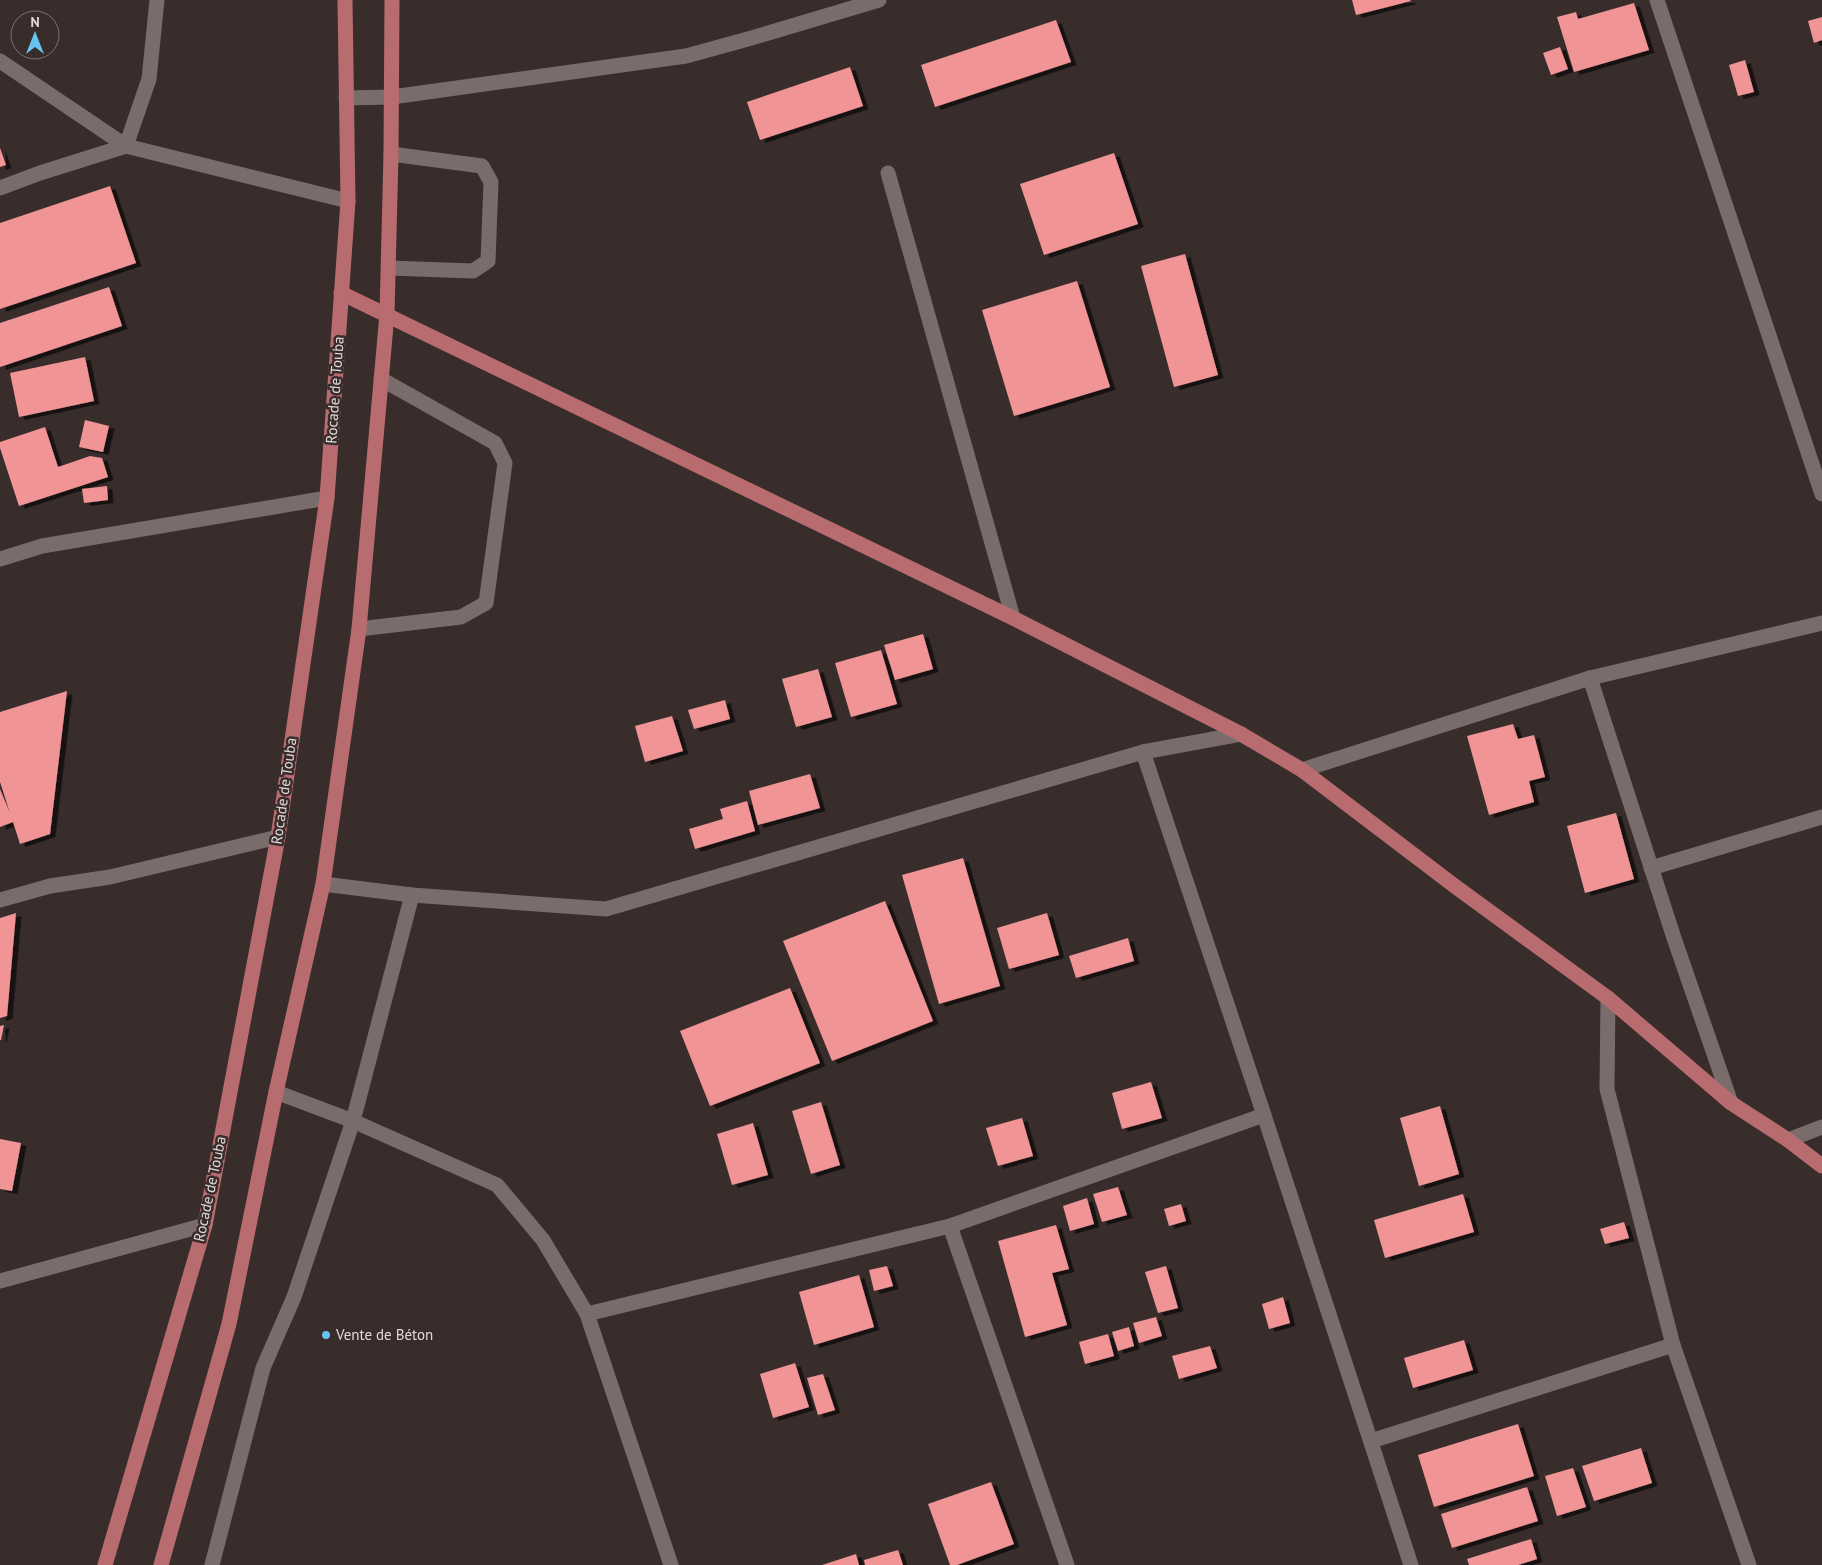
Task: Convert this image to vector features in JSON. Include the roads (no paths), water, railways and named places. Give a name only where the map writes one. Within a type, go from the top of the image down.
[{"type":"main road","name":"Rocade de Touba","points":[[106,1565],[205,1225],[278,837],[327,498],[348,201],[345,0]]},
{"type":"main road","points":[[161,1565],[229,1324],[276,1092],[323,884],[359,629],[387,314],[392,154],[392,0]]},
{"type":"main road","points":[[341,293],[1013,618],[1241,734],[1302,770],[1456,887],[1608,998],[1731,1103],[1788,1140],[1822,1166]]},
{"type":"street","points":[[126,146],[149,79],[157,0]]},
{"type":"street","points":[[346,98],[392,97],[686,56],[878,0]]},
{"type":"street","points":[[1657,0],[1822,494]]},
{"type":"street","points":[[0,62],[126,146],[348,201]]},
{"type":"street","points":[[0,188],[40,173],[126,146]]},
{"type":"street","points":[[389,268],[473,271],[488,261],[491,182],[482,166],[392,154]]},
{"type":"street","points":[[888,173],[1013,618]]},
{"type":"street","points":[[359,629],[461,617],[486,603],[505,463],[495,443],[381,379]]},
{"type":"street","points":[[0,559],[42,546],[327,498]]},
{"type":"street","points":[[1302,770],[1590,678],[1822,623]]},
{"type":"street","points":[[1590,678],[1651,868],[1731,1103]]},
{"type":"street","points":[[323,884],[412,895],[606,909],[1143,752],[1241,734]]},
{"type":"street","points":[[1143,752],[1411,1565]]},
{"type":"street","points":[[1651,868],[1822,817]]},
{"type":"street","points":[[0,900],[50,886],[110,877],[278,837]]},
{"type":"street","points":[[212,1565],[263,1368],[294,1297],[353,1121],[412,895]]},
{"type":"street","points":[[1608,998],[1606,1089],[1673,1345],[1749,1565]]},
{"type":"street","points":[[276,1092],[353,1121],[497,1185],[543,1240],[587,1314],[670,1565]]},
{"type":"street","points":[[587,1314],[950,1226],[1264,1115]]},
{"type":"street","points":[[1788,1140],[1822,1127]]},
{"type":"street","points":[[0,1281],[205,1225]]},
{"type":"street","points":[[950,1226],[1067,1565]]},
{"type":"street","points":[[1371,1441],[1673,1345]]},
{"type":"place","name":"Vente de Béton","points":[[326,1335]]}]
